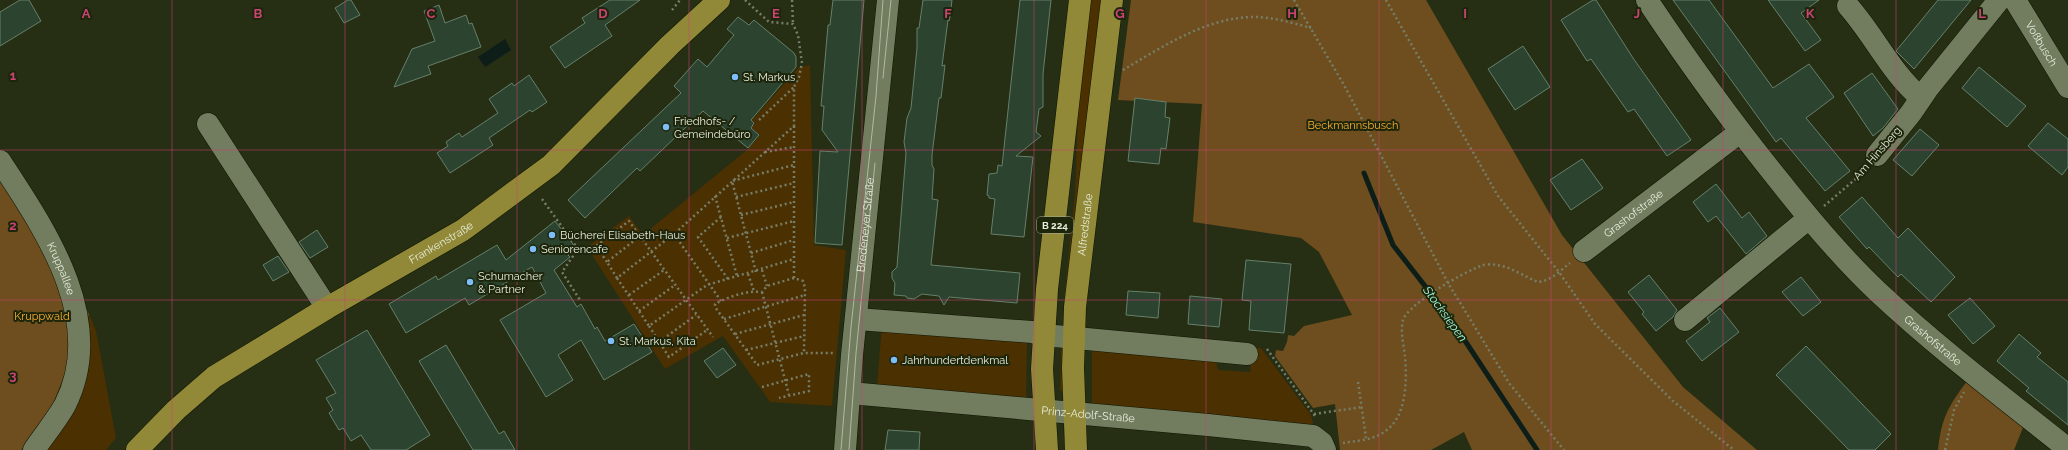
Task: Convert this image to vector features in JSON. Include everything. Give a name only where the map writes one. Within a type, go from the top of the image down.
[{"type":"main road","name":"Frankenstraße","points":[[137,450],[176,410],[214,377],[327,308],[463,230],[551,165],[670,45],[719,0]]},
{"type":"main road","name":"B 224","points":[[1047,450],[1042,369],[1047,289],[1080,0]]},
{"type":"main road","name":"Alfredstraße","points":[[1076,450],[1073,414],[1073,338],[1112,0]]},
{"type":"street","name":"Bredeneyer Straße","points":[[845,450],[852,355],[857,319],[888,0]]},
{"type":"street","name":"Grashofstraße","points":[[1647,0],[1700,78],[1740,132],[1809,218],[1878,292],[1977,375],[2068,448]]},
{"type":"street","name":"Am Hinsberg","points":[[1877,156],[1999,0]]},
{"type":"street","name":"Voßbusch","points":[[2015,0],[2068,87]]},
{"type":"street","points":[[1848,6],[1861,20],[1905,84],[1921,98]]},
{"type":"street","points":[[208,124],[327,308]]},
{"type":"street","name":"Grashofstraße","points":[[1576,258],[1740,132]]},
{"type":"street","name":"Kruppallee","points":[[0,161],[49,241],[69,286],[76,318],[79,347],[77,368],[72,386],[56,420],[34,450]]},
{"type":"street","points":[[1685,320],[1809,218]]},
{"type":"street","points":[[857,319],[1032,332],[1044,335],[1073,338],[1247,354]]},
{"type":"street","name":"Prinz-Adolf-Straße","points":[[850,393],[1313,436],[1324,447]]},
{"type":"path","points":[[672,10],[680,0]]},
{"type":"path","points":[[745,0],[769,22],[793,24]]},
{"type":"path","points":[[759,120],[794,87],[799,77],[802,63],[798,35],[793,24],[792,0]]},
{"type":"path","points":[[1294,0],[1344,85],[1448,283],[1508,383],[1564,450]]},
{"type":"path","points":[[1386,0],[1490,184],[1516,220],[1559,272],[1595,324],[1673,401],[1734,450]]},
{"type":"path","points":[[1102,82],[1175,41],[1203,28],[1229,19],[1256,17],[1269,18],[1311,28]]},
{"type":"path","points":[[794,87],[794,278]]},
{"type":"path","points":[[617,278],[674,234],[794,126]]},
{"type":"path","points":[[764,152],[794,147]]},
{"type":"path","name":"Am Hinsberg","points":[[1809,218],[1857,179],[1877,156]]},
{"type":"path","points":[[732,181],[794,165]]},
{"type":"path","points":[[732,181],[756,272]]},
{"type":"path","points":[[736,197],[794,183]]},
{"type":"path","points":[[715,196],[737,276]]},
{"type":"path","points":[[542,199],[578,249],[562,272],[580,300]]},
{"type":"path","points":[[741,215],[794,202]]},
{"type":"path","points":[[721,217],[698,237],[728,279]]},
{"type":"path","points":[[707,330],[669,357],[596,246],[629,221],[686,300],[712,337]]},
{"type":"path","points":[[727,238],[794,221]]},
{"type":"path","points":[[674,234],[721,301]]},
{"type":"path","points":[[607,262],[640,236]]},
{"type":"path","points":[[751,253],[794,240]]},
{"type":"path","points":[[1247,354],[1250,344],[1263,344],[1314,414],[1321,428],[1324,447],[1384,433],[1390,427],[1400,410],[1406,378],[1402,323],[1406,313],[1448,283],[1483,265],[1497,265],[1538,282],[1545,282],[1576,258]]},
{"type":"path","points":[[649,326],[709,285],[737,276],[756,272],[794,259]]},
{"type":"path","points":[[629,295],[664,270]]},
{"type":"path","points":[[762,270],[767,286]]},
{"type":"path","points":[[748,274],[754,291]]},
{"type":"path","points":[[762,292],[767,286],[794,278],[803,281],[805,295],[804,353]]},
{"type":"path","points":[[639,311],[675,285]]},
{"type":"path","points":[[762,292],[754,291],[721,301],[714,305],[757,365],[804,353],[826,354]]},
{"type":"path","points":[[762,292],[789,395]]},
{"type":"path","points":[[724,319],[805,295]]},
{"type":"path","points":[[659,342],[696,315]]},
{"type":"path","points":[[735,334],[804,315]]},
{"type":"path","points":[[746,350],[804,336]]},
{"type":"path","points":[[762,387],[809,374],[809,391],[779,398]]},
{"type":"path","points":[[1945,450],[1954,410],[1960,397],[1977,375]]},
{"type":"path","points":[[1358,382],[1366,438]]},
{"type":"path","points":[[1314,414],[1362,407]]},
{"type":"shaded area","points":[[1090,0],[1101,0],[1068,299],[1064,299],[1075,194],[1078,113]]},
{"type":"shaded area","points":[[810,65],[814,245],[846,250],[832,406],[770,402],[723,336],[665,369],[587,247],[629,216],[643,235],[748,149],[760,135],[751,127],[755,123],[752,120],[798,68]]},
{"type":"shaded area","points":[[89,314],[96,331],[116,438],[106,450],[21,450],[46,421]]},
{"type":"shaded area","points":[[882,324],[1027,341],[1026,399],[877,386]]},
{"type":"shaded area","points":[[1061,346],[1063,346],[1064,390],[1062,391],[1060,390]]},
{"type":"shaded area","points":[[1253,348],[1261,348],[1311,415],[1314,428],[1092,406],[1092,349],[1216,362],[1218,370],[1250,372]]},
{"type":"green space","name":"Beckmannsbusch","points":[[1131,0],[1426,0],[1562,235],[1683,387],[1757,450],[1472,450],[1464,432],[1431,450],[1340,450],[1335,404],[1313,408],[1275,356],[1276,350],[1283,351],[1288,335],[1294,336],[1304,326],[1352,315],[1319,252],[1301,238],[1193,222],[1202,104],[1118,100]]},
{"type":"green space","name":"Kruppwald","points":[[0,167],[22,197],[89,314],[46,421],[21,450],[0,450]]},
{"type":"green space","points":[[1968,380],[2024,425],[2014,450],[1938,450],[1941,429],[1947,412]]},
{"type":"water","points":[[505,39],[511,50],[485,67],[478,57]]},
{"type":"building","points":[[20,0],[29,0],[41,21],[0,46],[0,12]]},
{"type":"building","points":[[348,0],[351,0],[360,15],[344,23],[335,8]]},
{"type":"building","points":[[610,0],[640,0],[605,25],[612,36],[565,68],[550,47],[585,23],[582,18]]},
{"type":"building","points":[[833,0],[864,0],[842,245],[815,243],[820,151],[838,152],[822,130],[824,106],[821,106],[828,25],[830,25]]},
{"type":"building","points":[[923,0],[952,0],[942,66],[945,65],[941,98],[939,98],[932,155],[932,165],[934,169],[932,199],[938,200],[931,265],[1020,273],[1017,303],[949,297],[944,305],[939,296],[922,294],[914,299],[907,298],[906,296],[894,295],[895,283],[892,278],[892,272],[897,267],[906,153],[904,142],[907,118],[911,108],[917,48],[917,28],[919,28]]},
{"type":"building","points":[[1020,0],[1051,0],[1043,74],[1043,107],[1039,109],[1036,132],[1041,136],[1016,156],[1033,157],[1024,237],[991,234],[995,199],[989,198],[987,195],[989,174],[997,173],[998,165],[1002,166]]},
{"type":"building","points":[[1593,0],[1596,0],[1633,58],[1691,140],[1667,156],[1634,109],[1628,112],[1591,59],[1587,61],[1561,20]]},
{"type":"building","points":[[1673,0],[1709,0],[1773,88],[1809,64],[1834,97],[1806,118],[1850,171],[1825,191],[1781,138],[1776,142]]},
{"type":"building","points":[[1768,0],[1819,0],[1801,13],[1821,40],[1805,51]]},
{"type":"building","points":[[1938,0],[1971,0],[1914,69],[1896,51]]},
{"type":"building","points":[[439,5],[445,23],[466,15],[469,24],[472,23],[481,47],[428,66],[431,74],[394,87],[412,49],[435,41],[424,11]]},
{"type":"building","name":"St. Markus","points":[[738,17],[749,25],[754,20],[794,53],[796,57],[796,67],[751,120],[754,123],[751,128],[759,135],[748,148],[703,111],[640,171],[637,168],[585,218],[568,200],[681,93],[674,86],[698,59],[707,67],[734,35],[727,29]]},
{"type":"building","points":[[1523,46],[1550,87],[1515,110],[1488,69]]},
{"type":"building","points":[[1979,67],[2026,106],[2007,127],[1962,88]]},
{"type":"building","points":[[1872,73],[1898,109],[1883,128],[1873,136],[1844,93]]},
{"type":"building","points":[[529,75],[547,102],[532,112],[530,110],[489,138],[493,145],[450,173],[437,153],[448,146],[446,142],[459,133],[462,137],[498,113],[489,99],[512,83],[514,86]]},
{"type":"building","points":[[1135,98],[1166,102],[1165,117],[1170,118],[1166,149],[1161,148],[1159,164],[1128,161]]},
{"type":"building","points":[[2048,123],[2068,139],[2068,167],[2062,175],[2028,146]]},
{"type":"building","points":[[1920,129],[1939,145],[1912,176],[1893,160]]},
{"type":"building","points":[[1582,159],[1603,188],[1571,210],[1550,180]]},
{"type":"building","points":[[1716,184],[1742,218],[1749,212],[1767,236],[1746,254],[1716,216],[1708,222],[1693,202]]},
{"type":"building","points":[[1862,197],[1898,238],[1908,228],[1955,277],[1931,302],[1901,274],[1898,277],[1869,247],[1867,249],[1839,217]]},
{"type":"building","points":[[555,221],[576,248],[568,255],[570,257],[554,270],[577,307],[581,304],[595,329],[597,327],[605,341],[634,324],[652,352],[604,380],[581,340],[558,355],[573,380],[546,397],[500,320],[546,293],[532,267],[469,305],[465,298],[406,333],[389,304],[436,276],[438,280],[497,245],[506,260]]},
{"type":"building","points":[[317,230],[328,247],[310,258],[299,242]]},
{"type":"building","points":[[278,256],[289,272],[273,281],[263,265]]},
{"type":"building","points":[[1246,260],[1291,264],[1284,333],[1249,330],[1251,301],[1242,300]]},
{"type":"building","points":[[1649,275],[1677,310],[1673,317],[1656,331],[1642,314],[1644,312],[1628,292]]},
{"type":"building","points":[[1801,277],[1821,302],[1803,316],[1782,292]]},
{"type":"building","points":[[1128,291],[1160,293],[1158,318],[1126,315]]},
{"type":"building","points":[[1190,296],[1222,299],[1219,327],[1188,324]]},
{"type":"building","points":[[1970,298],[1995,326],[1973,344],[1948,315]]},
{"type":"building","points":[[1720,308],[1739,332],[1702,361],[1686,341],[1710,322],[1707,318]]},
{"type":"building","points":[[367,330],[430,435],[406,450],[371,450],[361,435],[351,441],[343,428],[339,430],[329,413],[333,410],[326,398],[336,393],[316,360]]},
{"type":"building","points":[[2019,334],[2041,353],[2037,357],[2068,382],[2068,425],[2026,391],[2029,388],[1997,361]]},
{"type":"building","points":[[446,345],[499,434],[504,431],[515,450],[473,450],[419,361]]},
{"type":"building","points":[[1806,346],[1891,434],[1875,450],[1849,450],[1776,375]]},
{"type":"building","points":[[723,348],[736,365],[717,378],[704,361]]},
{"type":"building","points":[[888,430],[920,432],[919,450],[885,450]]},
{"type":"waterway","name":"Stocksiepen","points":[[1364,173],[1393,245],[1450,318],[1537,450]]},
{"type":"tram line","points":[[841,450],[851,327],[876,96],[883,0]]},
{"type":"tram line","points":[[883,78],[891,0]]},
{"type":"tram line","points":[[849,450],[856,353],[875,163]]},
{"type":"place","name":"St. Markus","points":[[735,77]]},
{"type":"place","name":"Friedhofs- / Gemeindebüro","points":[[666,127]]},
{"type":"place","name":"Bücherei Elisabeth-Haus","points":[[552,235]]},
{"type":"place","name":"Seniorencafe","points":[[533,249]]},
{"type":"place","name":"Schumacher & Partner","points":[[470,282]]},
{"type":"place","name":"St. Markus, Kita","points":[[611,341]]},
{"type":"place","name":"Jahrhundertdenkmal","points":[[894,360]]}]
